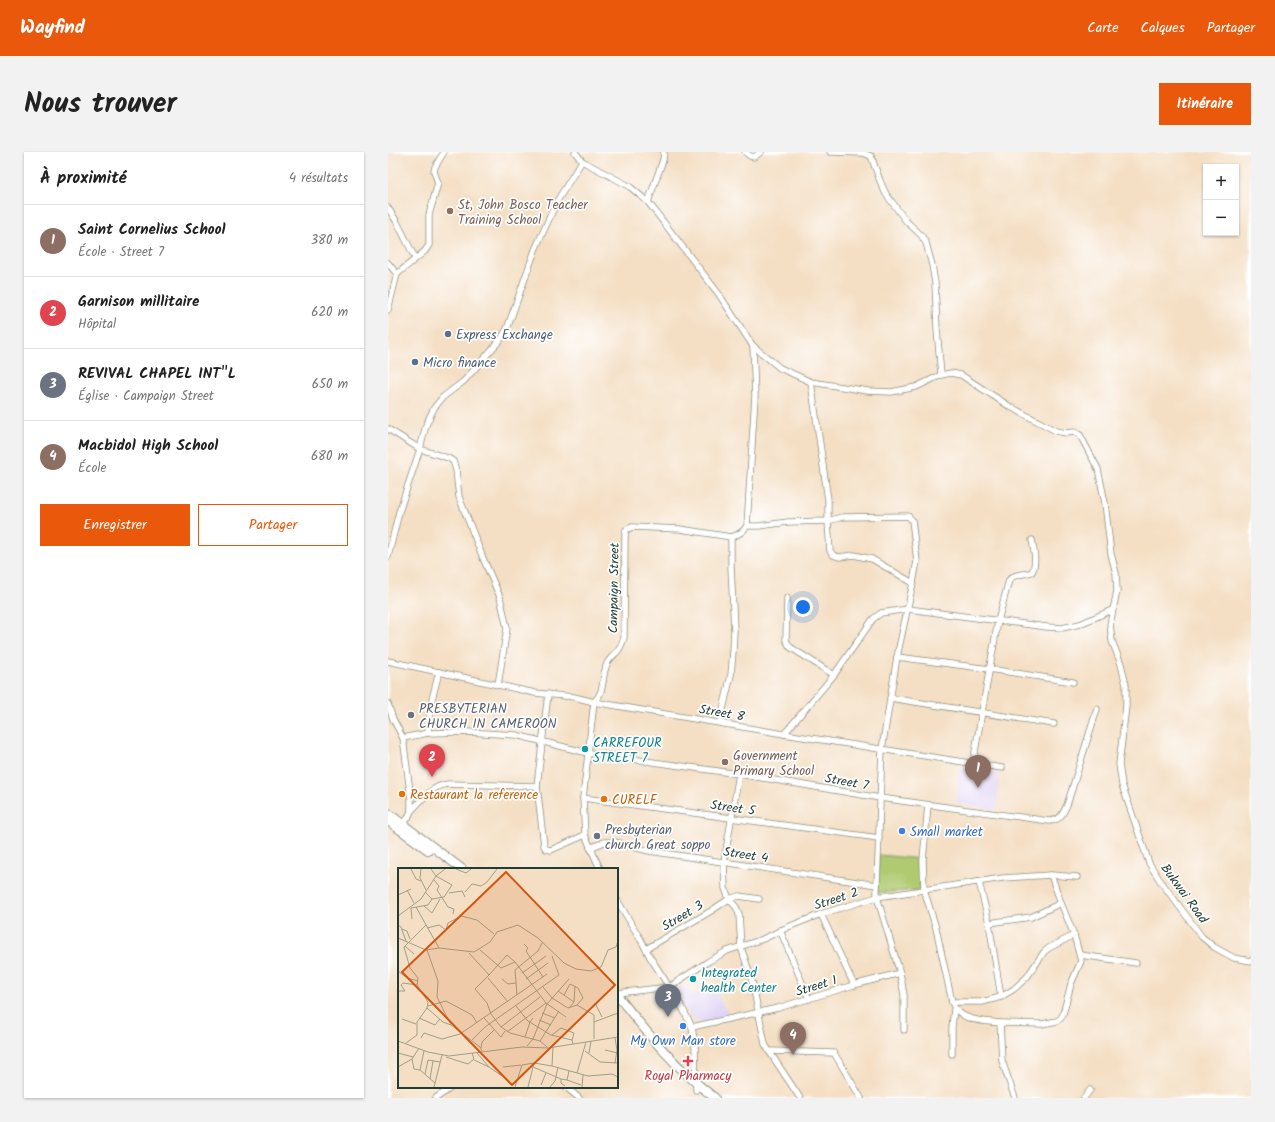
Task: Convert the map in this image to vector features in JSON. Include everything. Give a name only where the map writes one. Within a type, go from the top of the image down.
[{"type":"highway","points":[[388,813],[402,827],[453,868]]},
{"type":"highway","points":[[388,821],[402,827],[461,868]]},
{"type":"highway","points":[[618,995],[666,1055],[696,1087],[715,1098]]},
{"type":"highway","points":[[618,1005],[667,1064],[708,1098]]},
{"type":"street","points":[[388,310],[396,274],[425,251],[429,245],[430,215],[438,183],[434,171],[444,152]]},
{"type":"street","points":[[575,152],[582,161],[629,186],[648,202],[718,293],[753,346],[780,368],[811,382],[868,391],[891,392],[916,387],[941,375],[935,283],[926,243],[921,235],[906,221],[886,194],[871,156],[863,153],[830,152]]},
{"type":"street","points":[[648,202],[663,160],[664,152]]},
{"type":"street","points":[[745,152],[754,157],[761,152]]},
{"type":"street","points":[[388,557],[399,512],[420,449],[426,425],[434,408],[443,397],[464,381],[501,339],[507,330],[535,250],[557,201],[582,161]]},
{"type":"street","points":[[388,208],[397,222],[415,258]]},
{"type":"street","points":[[388,263],[396,274]]},
{"type":"street","points":[[720,722],[731,675],[733,651],[734,630],[731,574],[731,536],[738,535],[747,526],[755,396],[753,346]]},
{"type":"street","name":"Bukwai Road","points":[[941,375],[951,373],[961,375],[1008,406],[1056,431],[1066,433],[1075,432],[1080,434],[1098,469],[1105,503],[1111,554],[1116,573],[1117,591],[1110,624],[1112,641],[1121,664],[1126,685],[1126,706],[1119,764],[1122,785],[1149,863],[1159,879],[1202,937],[1214,947],[1234,958],[1251,960]]},
{"type":"street","points":[[811,382],[828,500],[830,551],[833,555],[838,557],[854,555],[872,560],[913,583]]},
{"type":"street","points":[[388,429],[420,449],[453,461],[456,470],[459,497],[500,597],[507,628],[498,685]]},
{"type":"street","points":[[747,526],[788,522],[828,521],[842,517],[908,516],[912,520],[917,561],[897,657],[882,749],[877,885],[877,897],[900,973],[904,995],[904,1030]]},
{"type":"street","name":"Campaign Street","points":[[600,868],[585,835],[583,798],[594,702],[600,696],[604,672],[607,664],[618,651],[624,638],[626,530],[632,527],[680,529],[731,536]]},
{"type":"street","points":[[973,763],[998,621],[1011,577],[1014,575],[1027,574],[1032,572],[1035,568],[1032,540]]},
{"type":"street","points":[[787,598],[786,640],[790,647],[834,675]]},
{"type":"street","points":[[784,734],[834,675],[873,619],[881,613],[908,609],[1047,628],[1062,628],[1080,624],[1112,610]]},
{"type":"street","points":[[897,657],[1073,682]]},
{"type":"street","name":"Street 8","points":[[388,661],[535,693],[574,697],[594,702],[720,722],[784,734],[1002,768]]},
{"type":"street","points":[[428,733],[430,707],[439,672]]},
{"type":"street","points":[[548,694],[538,786],[544,846],[546,849],[551,850],[585,835]]},
{"type":"street","points":[[890,698],[1054,724]]},
{"type":"street","points":[[388,704],[393,719],[403,738],[411,799],[411,811]]},
{"type":"street","name":"Street 7","points":[[403,738],[428,733],[468,732],[516,735],[588,753],[739,774],[880,798],[1049,821],[1056,820],[1060,817],[1067,805],[1097,709]]},
{"type":"street","points":[[739,774],[724,862],[725,888],[729,899],[736,907],[739,914],[741,947],[752,981],[765,1044],[800,1098]]},
{"type":"street","points":[[402,827],[411,811],[434,788],[440,785],[538,786]]},
{"type":"street","name":"Street 5","points":[[583,798],[879,838]]},
{"type":"street","points":[[928,804],[923,860],[924,890],[936,928],[954,1009],[952,1054]]},
{"type":"street","name":"Street 4","points":[[590,848],[604,842],[614,842],[649,851],[877,885]]},
{"type":"street","points":[[954,1009],[968,1018],[978,1021],[1000,1023],[1042,1024],[1057,1021],[1061,1018],[1071,984],[1080,963],[1080,955],[1051,876]]},
{"type":"street","name":"Street 2","points":[[618,994],[669,987],[727,951],[764,938],[820,914],[877,897],[1003,878],[1051,876],[1077,877]]},
{"type":"street","points":[[979,882],[989,923],[1001,997]]},
{"type":"street","points":[[729,899],[739,896],[759,899]]},
{"type":"street","name":"Street 3","points":[[646,949],[729,899]]},
{"type":"street","points":[[618,902],[682,1007],[692,1027],[695,1046],[696,1087]]},
{"type":"street","points":[[989,923],[1031,917],[1060,903]]},
{"type":"street","points":[[820,914],[854,985]]},
{"type":"street","points":[[780,930],[809,999]]},
{"type":"street","points":[[952,1002],[982,1002],[1001,997],[1014,989],[1027,978],[1048,948],[1074,936]]},
{"type":"street","points":[[1080,955],[1136,963]]},
{"type":"street","name":"Street 1","points":[[692,1027],[778,1008],[900,973]]},
{"type":"street","points":[[1000,1023],[1002,1061],[1015,1098]]},
{"type":"street","points":[[769,1051],[834,1053],[861,1098]]},
{"type":"street","points":[[436,1098],[451,1088]]},
{"type":"street","points":[[567,1088],[577,1098]]},
{"type":"street","points":[[1084,1098],[1090,1090]]},
{"type":"shaded area","points":[[959,768],[999,773],[997,810],[957,804]]},
{"type":"shaded area","points":[[684,985],[690,994],[698,994],[714,988],[730,1017],[707,1022],[692,1020],[677,988]]},
{"type":"green space","points":[[879,855],[921,859],[920,890],[876,893]]},
{"type":"place","name":"St, John Bosco Teacher Training School","points":[[450,211]]},
{"type":"place","name":"Express Exchange","points":[[448,334]]},
{"type":"place","name":"Micro finance","points":[[415,362]]},
{"type":"place","name":"PRESBYTERIAN CHURCH IN CAMEROON","points":[[411,715]]},
{"type":"place","name":"CARREFOUR STREET 7","points":[[585,749]]},
{"type":"place","name":"Government Primary School","points":[[725,762]]},
{"type":"place","name":"Garnison millitaire","points":[[432,777]]},
{"type":"place","name":"Saint Cornelius School","points":[[978,788]]},
{"type":"place","name":"Restaurant la reference","points":[[402,794]]},
{"type":"place","name":"CURELF","points":[[604,799]]},
{"type":"place","name":"Small market","points":[[902,831]]},
{"type":"place","name":"Presbyterian church Great soppo","points":[[597,836]]},
{"type":"place","name":"Integrated health Center","points":[[693,979]]},
{"type":"place","name":"REVIVAL CHAPEL INT\"L","points":[[668,1017]]},
{"type":"place","name":"My Own Man store","points":[[683,1026]]},
{"type":"place","name":"Macbidol High School","points":[[793,1055]]},
{"type":"place","name":"Royal Pharmacy","points":[[688,1061]]}]
